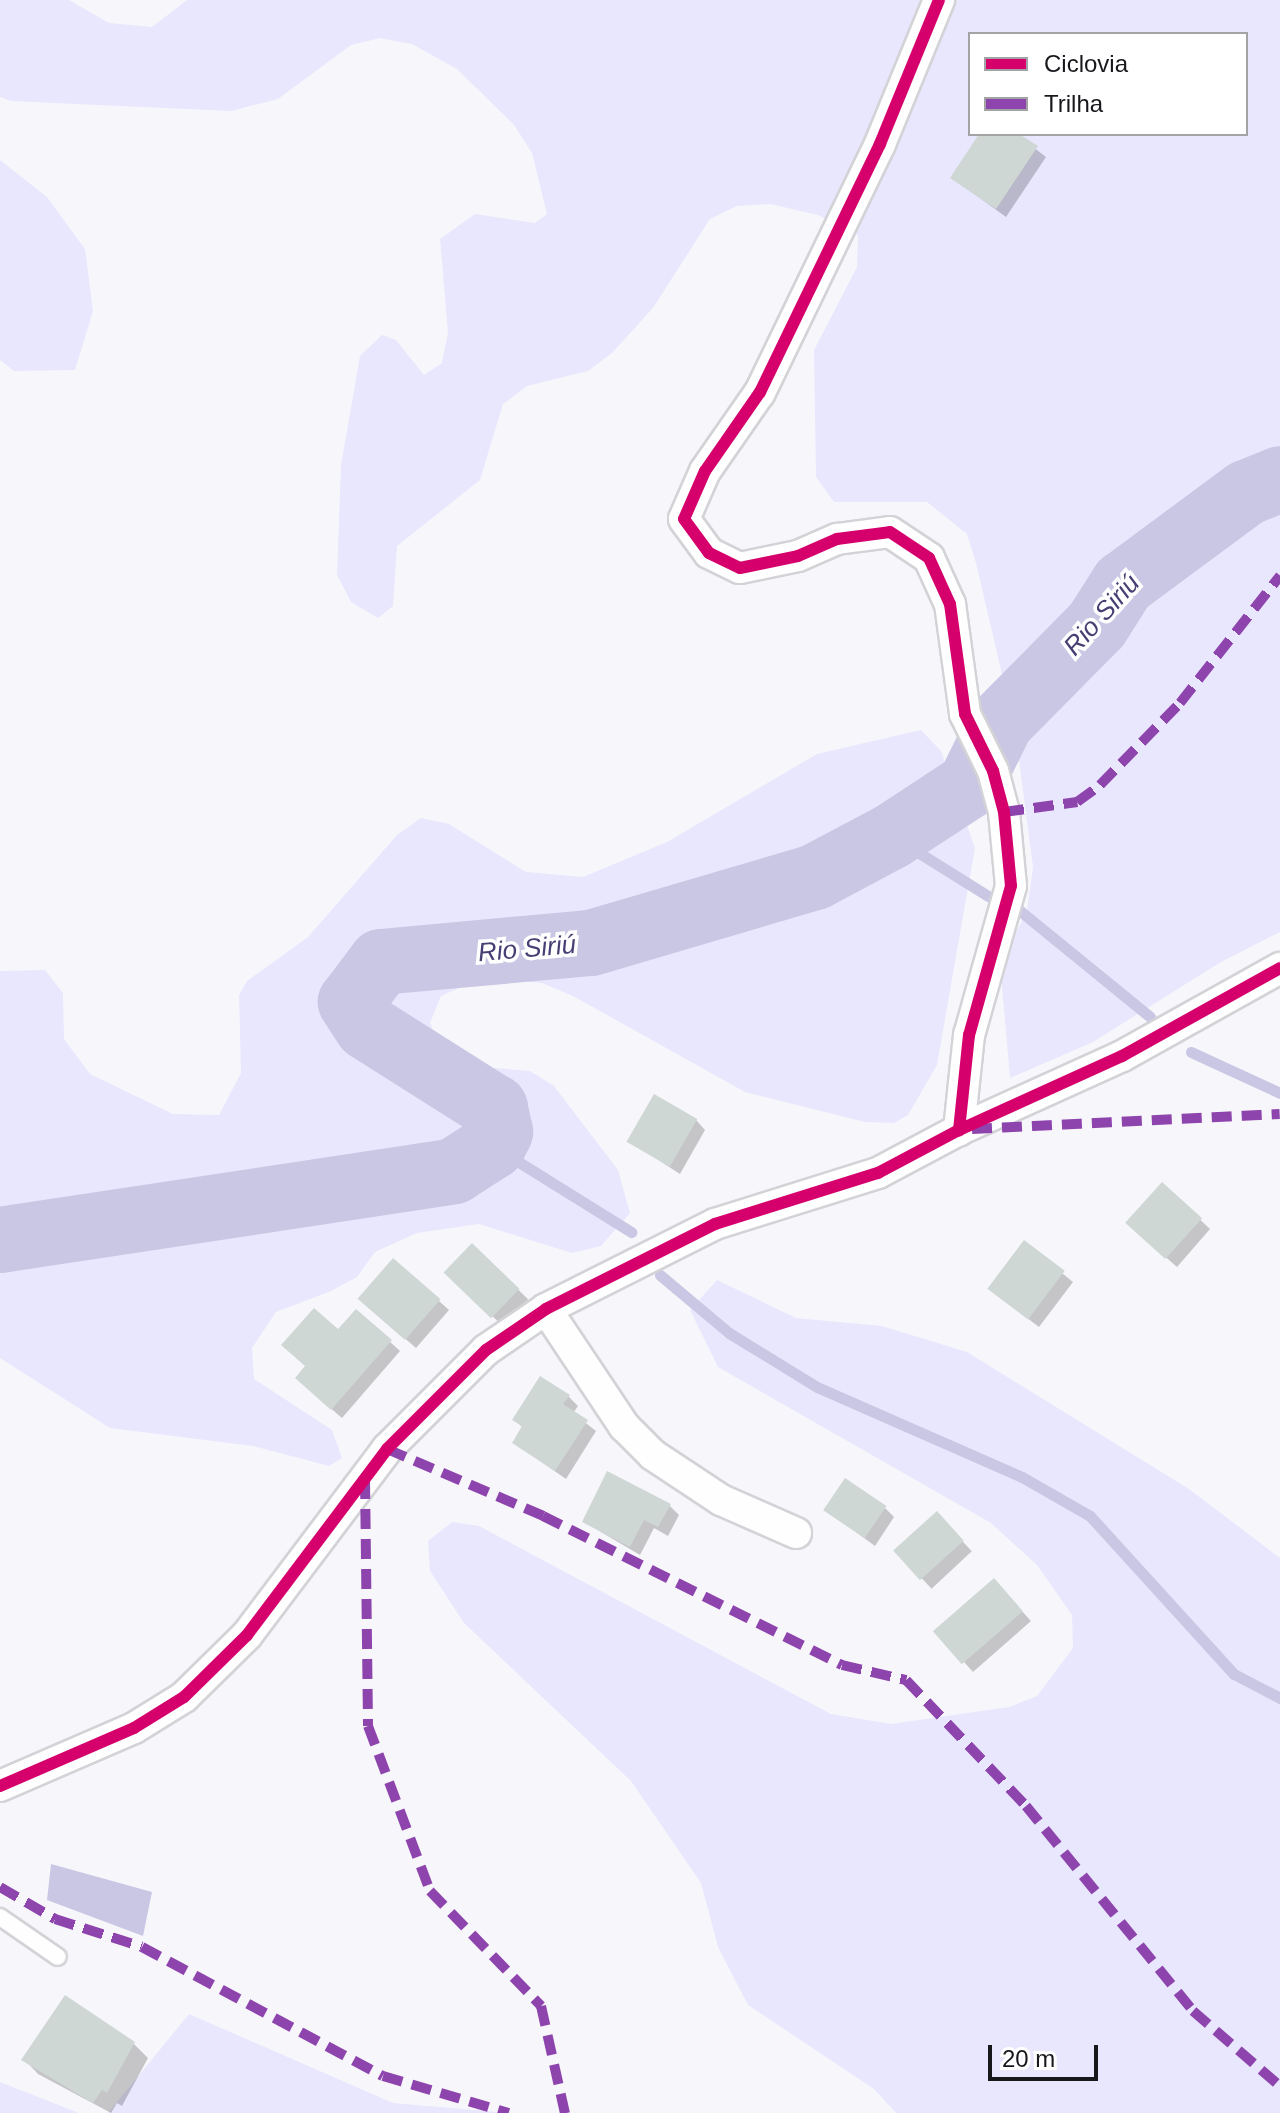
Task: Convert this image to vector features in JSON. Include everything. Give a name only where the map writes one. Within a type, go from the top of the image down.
[{"type":"street","points":[[939,0],[880,144],[760,392],[705,471],[684,519],[709,553],[740,568],[798,556],[837,539],[890,532],[929,558],[950,604],[956,677],[971,731],[993,771],[1004,812],[1011,886],[969,1035],[959,1130]]},
{"type":"street","points":[[0,1786],[134,1728],[184,1697],[247,1635],[387,1449],[486,1350],[546,1309],[715,1224],[878,1173],[959,1130],[1122,1056],[1280,968]]},
{"type":"street","points":[[546,1309],[624,1426],[653,1455],[721,1500],[796,1533]]},
{"type":"lane","points":[[0,1917],[58,1957]]},
{"type":"shaded area","points":[[0,0],[69,0],[109,23],[152,27],[187,0],[1280,0],[1280,932],[1221,962],[1093,1042],[1010,1078],[1000,964],[1027,911],[1033,867],[1015,730],[967,534],[927,502],[834,502],[816,477],[814,350],[857,267],[858,235],[818,215],[770,204],[737,206],[710,219],[653,308],[612,353],[588,371],[527,386],[503,404],[480,480],[397,546],[393,606],[378,618],[351,602],[337,575],[341,465],[360,356],[382,335],[396,340],[424,375],[442,363],[448,332],[440,239],[475,214],[535,223],[547,214],[532,153],[514,125],[457,69],[412,44],[380,38],[351,45],[278,99],[231,111],[11,101],[0,97]]},
{"type":"shaded area","points":[[0,160],[47,197],[85,249],[93,311],[75,370],[14,371],[0,360]]},
{"type":"shaded area","points":[[921,730],[941,751],[975,848],[937,1065],[908,1115],[894,1123],[865,1122],[745,1092],[573,996],[542,983],[482,978],[441,996],[430,1023],[436,1037],[471,1066],[530,1071],[554,1086],[618,1170],[630,1213],[601,1246],[572,1253],[479,1224],[417,1233],[375,1252],[357,1277],[331,1291],[276,1312],[252,1348],[254,1379],[332,1430],[342,1458],[329,1466],[253,1446],[110,1428],[0,1358],[0,971],[45,970],[63,993],[64,1039],[90,1074],[173,1114],[219,1115],[241,1073],[239,995],[247,981],[308,937],[397,835],[421,818],[449,824],[526,872],[583,877],[667,842],[817,754]]},
{"type":"shaded area","points":[[717,1280],[796,1318],[882,1326],[967,1352],[1189,1489],[1280,1558],[1280,2113],[896,2113],[874,2089],[748,2005],[718,1947],[701,1883],[631,1781],[464,1623],[430,1571],[428,1541],[452,1522],[479,1526],[831,1714],[891,1724],[1009,1707],[1037,1696],[1073,1648],[1072,1615],[1037,1565],[991,1523],[718,1367],[690,1310]]},
{"type":"shaded area","points":[[51,1864],[152,1892],[143,1936],[47,1900]]},
{"type":"shaded area","points":[[189,2014],[393,2103],[509,2113],[108,2113]]},
{"type":"shaded area","points":[[0,2082],[79,2113],[0,2113]]},
{"type":"building","points":[[978,136],[1022,136],[1038,146],[996,209],[950,178]]},
{"type":"building","points":[[654,1094],[697,1119],[670,1167],[626,1142]]},
{"type":"building","points":[[1162,1182],[1202,1218],[1165,1259],[1125,1223]]},
{"type":"building","points":[[1024,1240],[1065,1271],[1028,1319],[987,1289]]},
{"type":"building","points":[[472,1243],[519,1289],[491,1318],[444,1272]]},
{"type":"building","points":[[393,1258],[441,1299],[405,1340],[358,1299]]},
{"type":"building","points":[[314,1308],[338,1329],[356,1309],[392,1340],[331,1410],[295,1378],[305,1366],[281,1345]]},
{"type":"building","points":[[540,1376],[570,1395],[563,1404],[588,1420],[555,1471],[512,1443],[522,1426],[512,1420]]},
{"type":"building","points":[[607,1471],[671,1504],[658,1527],[644,1520],[630,1547],[582,1522]]},
{"type":"building","points":[[845,1478],[886,1506],[865,1538],[823,1510]]},
{"type":"building","points":[[937,1511],[964,1541],[920,1580],[893,1550]]},
{"type":"building","points":[[994,1578],[1023,1611],[962,1664],[933,1631]]},
{"type":"building","points":[[65,1995],[135,2042],[107,2093],[102,2090],[93,2103],[21,2060]]},
{"type":"waterway","name":"Rio Siriú","points":[[0,1240],[454,1171],[493,1146],[500,1132],[495,1108],[367,1027],[351,1002],[381,962],[591,943],[815,877],[892,836],[970,785],[1001,722],[1097,625],[1123,584],[1246,493],[1280,479]]},
{"type":"waterway","points":[[892,836],[988,896]]},
{"type":"waterway","points":[[1019,910],[1150,1017]]},
{"type":"waterway","points":[[1191,1052],[1280,1093]]},
{"type":"waterway","points":[[493,1146],[631,1232]]},
{"type":"waterway","points":[[660,1275],[729,1333],[817,1387],[1022,1477],[1090,1516],[1234,1674],[1280,1698]]},
{"type":"marked path","points":[[1004,812],[1077,802],[1100,785],[1180,703],[1280,576]]},
{"type":"marked path","points":[[972,1129],[1280,1114]]},
{"type":"marked path","points":[[387,1449],[543,1516],[842,1665],[906,1680],[1026,1806],[1193,2011],[1280,2086]]},
{"type":"marked path","points":[[365,1479],[368,1726],[430,1891],[541,2006],[565,2113]]},
{"type":"marked path","points":[[0,1887],[55,1919],[142,1947],[383,2076],[509,2113]]},
{"type":"cycle path","points":[[939,0],[880,144],[760,392],[705,471],[684,519],[709,553],[740,568],[798,556],[837,539],[890,532],[929,558],[950,604],[965,714],[993,771],[1004,812],[1011,886],[969,1035],[959,1130]]},
{"type":"cycle path","points":[[0,1786],[134,1728],[184,1697],[247,1635],[387,1449],[486,1350],[546,1309],[715,1224],[878,1173],[959,1130],[1122,1056],[1280,968]]}]
